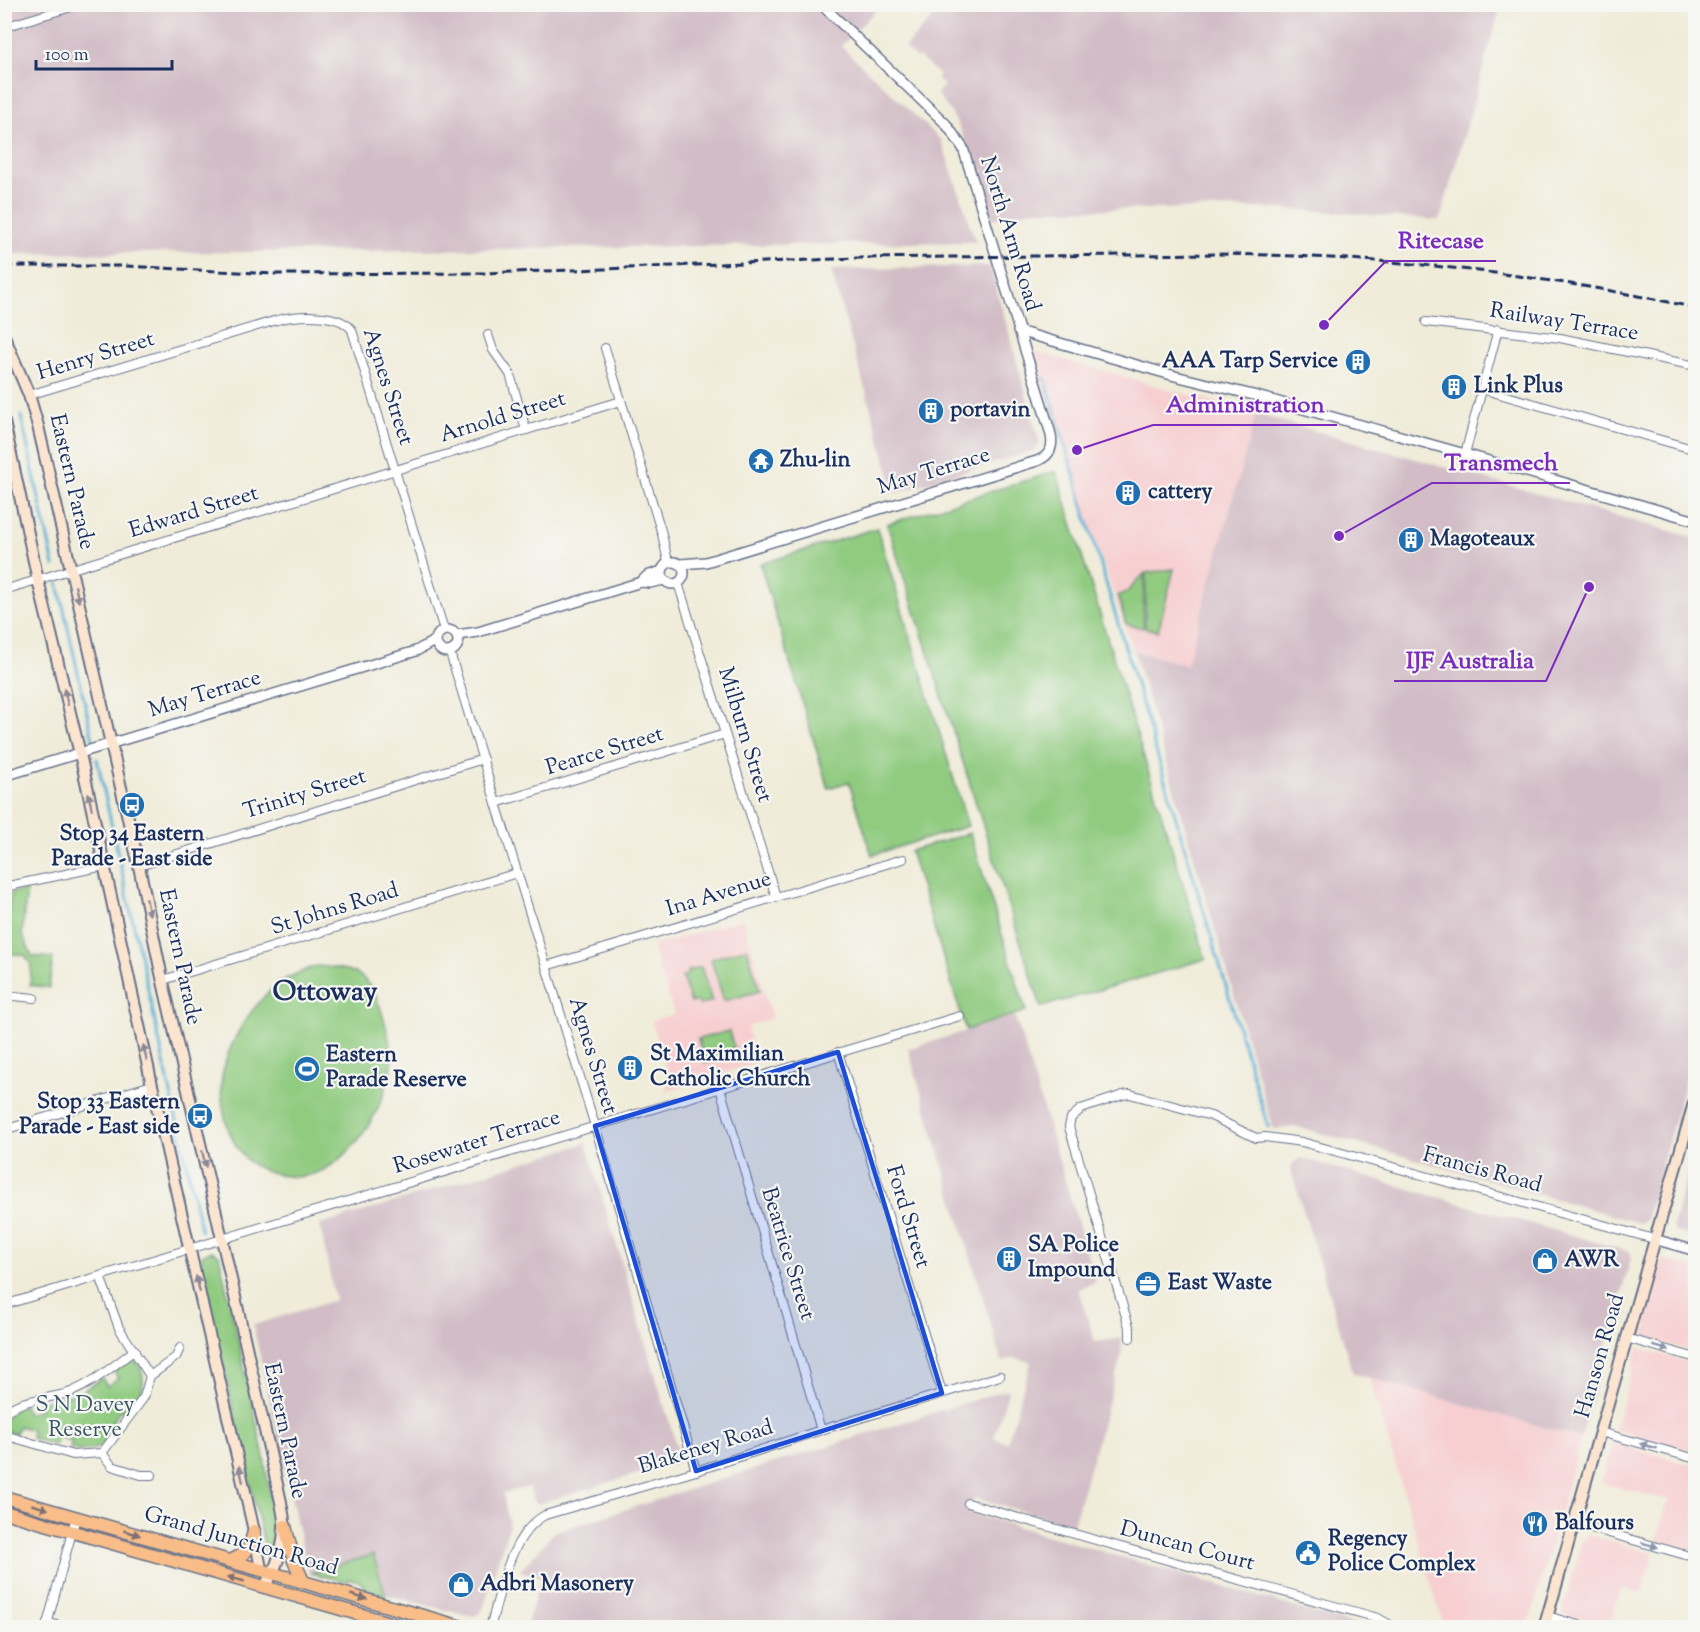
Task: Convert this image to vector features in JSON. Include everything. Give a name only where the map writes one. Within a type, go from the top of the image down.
[{"type":"highway","name":"Grand Junction Road","points":[[4,1497],[465,1628]]},
{"type":"highway","name":"Grand Junction Road","points":[[4,1512],[407,1628]]},
{"type":"highway","points":[[285,1526],[294,1561],[303,1581]]},
{"type":"highway","points":[[230,1561],[246,1552],[254,1532]]},
{"type":"highway","points":[[264,1587],[268,1571]]},
{"type":"main road","name":"Eastern Parade","points":[[4,336],[29,395],[38,426],[281,1502],[285,1526],[279,1560],[268,1571]]},
{"type":"main road","points":[[4,422],[254,1532],[268,1571]]},
{"type":"main road","name":"Hanson Road","points":[[1544,1628],[1695,1096]]},
{"type":"street","points":[[4,27],[81,4]]},
{"type":"street","name":"North Arm Road","points":[[821,4],[946,124],[963,148],[1018,331]]},
{"type":"street","name":"Agnes Street","points":[[269,322],[285,318],[321,317],[334,318],[349,325],[395,469]]},
{"type":"street","name":"Henry Street","points":[[29,395],[269,322]]},
{"type":"street","name":"Railway Terrace","points":[[1426,322],[1560,338],[1695,366]]},
{"type":"street","points":[[1465,454],[1498,329]]},
{"type":"street","points":[[1018,331],[1175,376],[1252,394],[1695,521]]},
{"type":"street","name":"May Terrace","points":[[681,564],[706,562],[1045,458],[1051,452],[1052,440],[1018,331]]},
{"type":"street","points":[[488,335],[493,350],[510,374],[526,430]]},
{"type":"street","points":[[605,348],[662,534],[668,562]]},
{"type":"street","points":[[1482,389],[1695,450]]},
{"type":"street","name":"Arnold Street","points":[[395,469],[621,401]]},
{"type":"street","points":[[395,469],[444,630]]},
{"type":"street","name":"Edward Street","points":[[4,590],[395,469]]},
{"type":"street","points":[[458,639],[469,639],[478,632],[641,582],[650,583],[663,575],[665,564],[668,562],[675,561],[685,570],[681,580],[671,584],[663,575]]},
{"type":"street","name":"May Terrace","points":[[681,580],[706,562]]},
{"type":"street","name":"Milburn Street","points":[[681,580],[725,734],[776,897]]},
{"type":"street","points":[[444,630],[451,630],[458,639],[456,649],[450,652],[440,650],[436,640],[444,630]]},
{"type":"street","name":"May Terrace","points":[[4,776],[416,651],[436,640]]},
{"type":"street","name":"May Terrace","points":[[416,651],[440,650]]},
{"type":"street","name":"Agnes Street","points":[[450,652],[595,1126],[696,1471]]},
{"type":"street","name":"Pearce Street","points":[[496,803],[725,734]]},
{"type":"street","name":"Trinity Street","points":[[139,866],[483,759]]},
{"type":"street","name":"Ina Avenue","points":[[546,966],[903,859]]},
{"type":"street","points":[[4,887],[104,866]]},
{"type":"street","name":"St Johns Road","points":[[163,980],[517,873]]},
{"type":"street","points":[[4,995],[34,998]]},
{"type":"street","name":"Rosewater Terrace","points":[[4,1305],[960,1016]]},
{"type":"street","name":"Ford Street","points":[[838,1052],[942,1393]]},
{"type":"street","points":[[4,1130],[152,1085]]},
{"type":"street","name":"Beatrice Street","points":[[720,1088],[821,1430]]},
{"type":"street","name":"Francis Road","points":[[1130,1338],[1130,1330],[1069,1127],[1071,1118],[1081,1109],[1123,1095],[1130,1094],[1211,1116],[1257,1138],[1302,1142],[1695,1251]]},
{"type":"street","points":[[100,1276],[119,1328],[150,1376]]},
{"type":"street","points":[[1626,1338],[1695,1358]]},
{"type":"street","points":[[4,1434],[73,1455],[102,1453],[144,1397],[150,1376],[176,1357],[180,1347]]},
{"type":"street","points":[[4,1413],[12,1406],[69,1393],[87,1385],[135,1350]]},
{"type":"street","name":"Blakeney Road","points":[[490,1628],[511,1558],[526,1532],[537,1519],[545,1515],[696,1471],[821,1430],[1000,1376]]},
{"type":"street","points":[[1600,1432],[1695,1459]]},
{"type":"street","points":[[102,1453],[112,1466],[141,1475],[152,1475]]},
{"type":"street","name":"Duncan Court","points":[[968,1503],[1367,1615],[1396,1628]]},
{"type":"street","points":[[66,1628],[46,1625],[76,1517]]},
{"type":"street","points":[[1574,1523],[1695,1558]]},
{"type":"street","points":[[1547,1616],[1589,1628]]},
{"type":"highlighted area","points":[[838,1052],[942,1393],[696,1471],[595,1126]]},
{"type":"shaded area","points":[[4,5],[881,5],[841,46],[941,140],[976,242],[11,254],[4,224]]},
{"type":"shaded area","points":[[945,5],[1501,5],[1440,220],[1259,208],[1032,210],[992,219],[961,131],[937,94],[944,85],[937,78],[939,75],[919,57],[916,58],[904,48]]},
{"type":"shaded area","points":[[990,266],[1040,444],[1036,450],[895,493],[831,270]]},
{"type":"shaded area","points":[[1029,350],[1256,414],[1187,666],[1134,651]]},
{"type":"shaded area","points":[[1256,414],[1695,538],[1695,1046],[1646,1220],[1639,1223],[1298,1127],[1273,1129],[1134,651],[1187,665]]},
{"type":"shaded area","points":[[743,919],[772,1018],[747,1027],[757,1062],[666,1092],[668,1075],[651,1021],[674,1014],[652,946]]},
{"type":"shaded area","points":[[1015,1016],[1096,1282],[1078,1289],[1095,1342],[1122,1338],[1121,1357],[1073,1525],[974,1498],[970,1513],[1363,1627],[526,1627],[541,1577],[520,1571],[554,1532],[1009,1389],[994,1438],[1007,1443],[1031,1362],[1014,1358],[1002,1362],[908,1049]]},
{"type":"shaded area","points":[[586,1143],[681,1461],[537,1504],[533,1501],[530,1487],[503,1493],[509,1525],[483,1609],[475,1616],[387,1595],[373,1555],[310,1572],[307,1569],[253,1325],[335,1300],[320,1225]]},
{"type":"shaded area","points":[[1695,1146],[1695,1237],[1675,1232],[1673,1226]]},
{"type":"shaded area","points":[[1300,1158],[1631,1252],[1581,1438],[1353,1373],[1290,1167]]},
{"type":"shaded area","points":[[1662,1259],[1695,1268],[1695,1352],[1643,1338]]},
{"type":"shaded area","points":[[1638,1348],[1695,1364],[1695,1452],[1615,1430]]},
{"type":"shaded area","points":[[1369,1377],[1581,1438],[1528,1627],[1444,1627]]},
{"type":"shaded area","points":[[1613,1443],[1695,1466],[1695,1552],[1656,1540],[1668,1500],[1601,1483]]},
{"type":"shaded area","points":[[1589,1535],[1654,1553],[1642,1593],[1621,1588],[1609,1627],[1562,1614],[1582,1540]]},
{"type":"green space","points":[[1056,471],[1206,959],[1041,1007],[887,524]]},
{"type":"green space","points":[[877,528],[968,826],[872,855],[849,782],[828,788],[760,564]]},
{"type":"green space","points":[[1174,569],[1158,631],[1145,628],[1146,573]]},
{"type":"green space","points":[[1144,574],[1143,628],[1126,624],[1118,596],[1127,592]]},
{"type":"green space","points":[[970,833],[1026,1011],[966,1030],[910,851]]},
{"type":"green space","points":[[27,890],[22,934],[32,956],[53,958],[49,988],[30,985],[31,965],[25,955],[5,953],[5,932],[11,893]]},
{"type":"green space","points":[[747,948],[760,991],[724,1001],[711,959]]},
{"type":"green space","name":"Eastern Parade Reserve","points":[[317,966],[353,972],[370,986],[378,1002],[387,1031],[392,1057],[391,1074],[370,1123],[346,1153],[332,1165],[317,1173],[299,1177],[281,1175],[252,1164],[240,1152],[227,1124],[223,1106],[221,1087],[223,1073],[232,1045],[256,1006],[276,985]]},
{"type":"green space","points":[[701,967],[712,1001],[699,1005],[697,1001],[691,1003],[682,977],[688,975],[687,971]]},
{"type":"green space","points":[[729,1031],[736,1055],[705,1063],[698,1039]]},
{"type":"green space","points":[[212,1251],[219,1255],[264,1457],[277,1540],[272,1559],[267,1555],[263,1540],[200,1264],[203,1254]]},
{"type":"green space","name":"S N Davey Reserve","points":[[129,1361],[138,1364],[142,1373],[141,1393],[126,1414],[120,1410],[112,1422],[118,1426],[109,1440],[101,1446],[84,1451],[74,1450],[70,1449],[72,1441],[58,1437],[55,1445],[31,1438],[32,1430],[19,1426],[14,1434],[6,1429],[5,1418],[18,1407],[24,1405],[27,1414],[40,1410],[38,1402],[79,1393],[102,1378],[107,1386],[118,1378],[114,1371]]},
{"type":"green space","points":[[373,1555],[386,1595],[366,1589],[359,1581],[349,1579],[348,1582],[311,1573]]},
{"type":"waterway","points":[[1045,378],[1268,1127]]},
{"type":"waterway","points":[[21,416],[54,566]]},
{"type":"waterway","points":[[58,583],[93,740]]},
{"type":"waterway","points":[[97,759],[201,1230]]},
{"type":"railway","points":[[4,266],[127,266],[272,274],[483,273],[857,258],[1278,255],[1398,263],[1518,276],[1696,308]]},
{"type":"place","name":"Ritecase","points":[[1324,325]]},
{"type":"place","name":"AAA Tarp Service","points":[[1358,362]]},
{"type":"place","name":"Link Plus","points":[[1454,387]]},
{"type":"place","name":"portavin","points":[[931,411]]},
{"type":"place","name":"Administration","points":[[1077,450]]},
{"type":"place","name":"Zhu-lin","points":[[761,461]]},
{"type":"place","name":"cattery","points":[[1128,493]]},
{"type":"place","name":"Transmech","points":[[1339,536]]},
{"type":"place","name":"Magoteaux","points":[[1411,540]]},
{"type":"place","name":"IJF Australia","points":[[1589,587]]},
{"type":"place","name":"Stop 34 Eastern Parade - East side","points":[[132,805]]},
{"type":"place","name":"St Maximilian Catholic Church","points":[[630,1068]]},
{"type":"place","name":"Eastern Parade Reserve","points":[[307,1069]]},
{"type":"place","name":"Stop 33 Eastern Parade - East side","points":[[200,1116]]},
{"type":"place","name":"SA Police Impound","points":[[1009,1259]]},
{"type":"place","name":"AWR","points":[[1545,1261]]},
{"type":"place","name":"East Waste","points":[[1148,1284]]},
{"type":"place","name":"Balfours","points":[[1535,1524]]},
{"type":"place","name":"Regency Police Complex","points":[[1308,1553]]},
{"type":"place","name":"Adbri Masonery","points":[[461,1585]]},
{"type":"district","name":"Ottoway","points":[[325,993]]}]
